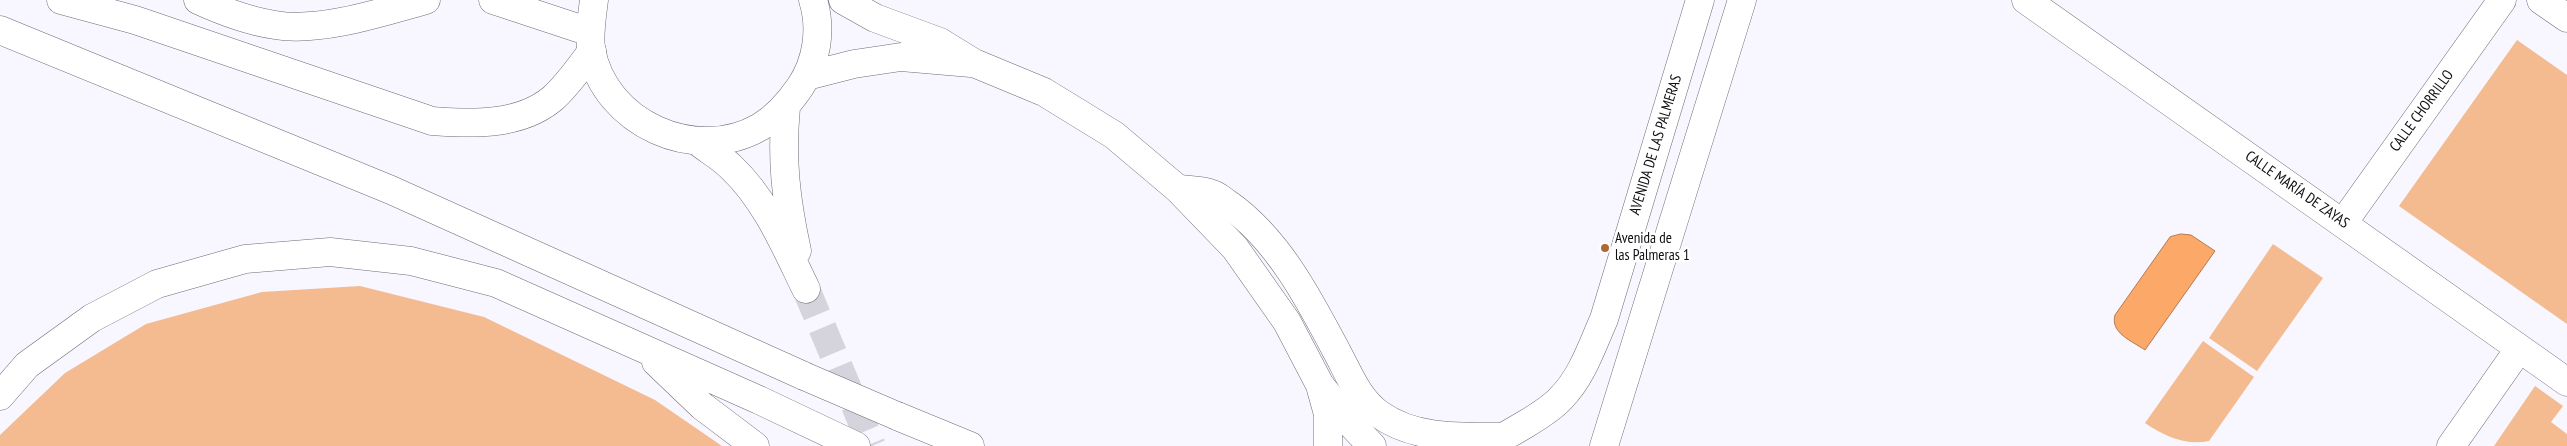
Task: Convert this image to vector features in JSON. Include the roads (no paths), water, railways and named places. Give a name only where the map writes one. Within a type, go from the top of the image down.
[{"type":"main road","points":[[62,0],[135,20],[432,121],[494,122],[524,115],[551,99],[591,42]]},
{"type":"main road","points":[[198,0],[218,9],[276,26],[325,25],[426,0]]},
{"type":"main road","points":[[494,0],[591,42]]},
{"type":"main road","points":[[594,0],[591,42],[605,86],[629,114],[661,133],[697,142],[729,139],[760,127],[786,107],[807,76],[817,45],[817,12],[814,0]]},
{"type":"main road","points":[[843,0],[875,18],[940,42],[974,63],[1044,92],[1114,135],[1178,189],[1235,248],[1287,322],[1320,385],[1351,424],[1372,446]]},
{"type":"main road","name":"AVENIDA DE LAS PALMERAS","points":[[1495,442],[1561,399],[1583,367],[1604,319],[1700,0]]},
{"type":"main road","points":[[1604,446],[1742,0]]},
{"type":"main road","name":"CALLE MARÍA DE ZAYAS","points":[[2026,0],[2567,382]]},
{"type":"main road","name":"CALLE CHORRILLO","points":[[2343,223],[2502,0]]},
{"type":"main road","points":[[2542,0],[2567,18]]},
{"type":"main road","points":[[0,30],[391,190],[804,376],[970,446]]},
{"type":"main road","points":[[807,76],[854,64],[901,57],[974,63]]},
{"type":"main road","points":[[697,142],[730,166],[753,192],[777,230],[806,289],[785,182],[782,146],[786,107]]},
{"type":"main road","points":[[1178,189],[1214,194],[1246,217],[1282,260],[1314,309],[1360,394],[1379,414],[1402,426],[1427,433],[1495,442]]},
{"type":"main road","points":[[0,396],[27,365],[92,318],[157,284],[245,259],[330,252],[421,264],[496,283],[827,431],[856,446]]},
{"type":"main road","points":[[642,349],[702,406],[755,446]]},
{"type":"main road","points":[[2451,446],[2519,349]]},
{"type":"main road","points":[[1320,385],[1328,414],[1328,446]]},
{"type":"tunnel","points":[[806,289],[872,446]]},
{"type":"place","name":"Avenida de las Palmeras 1","points":[[1605,248]]}]
